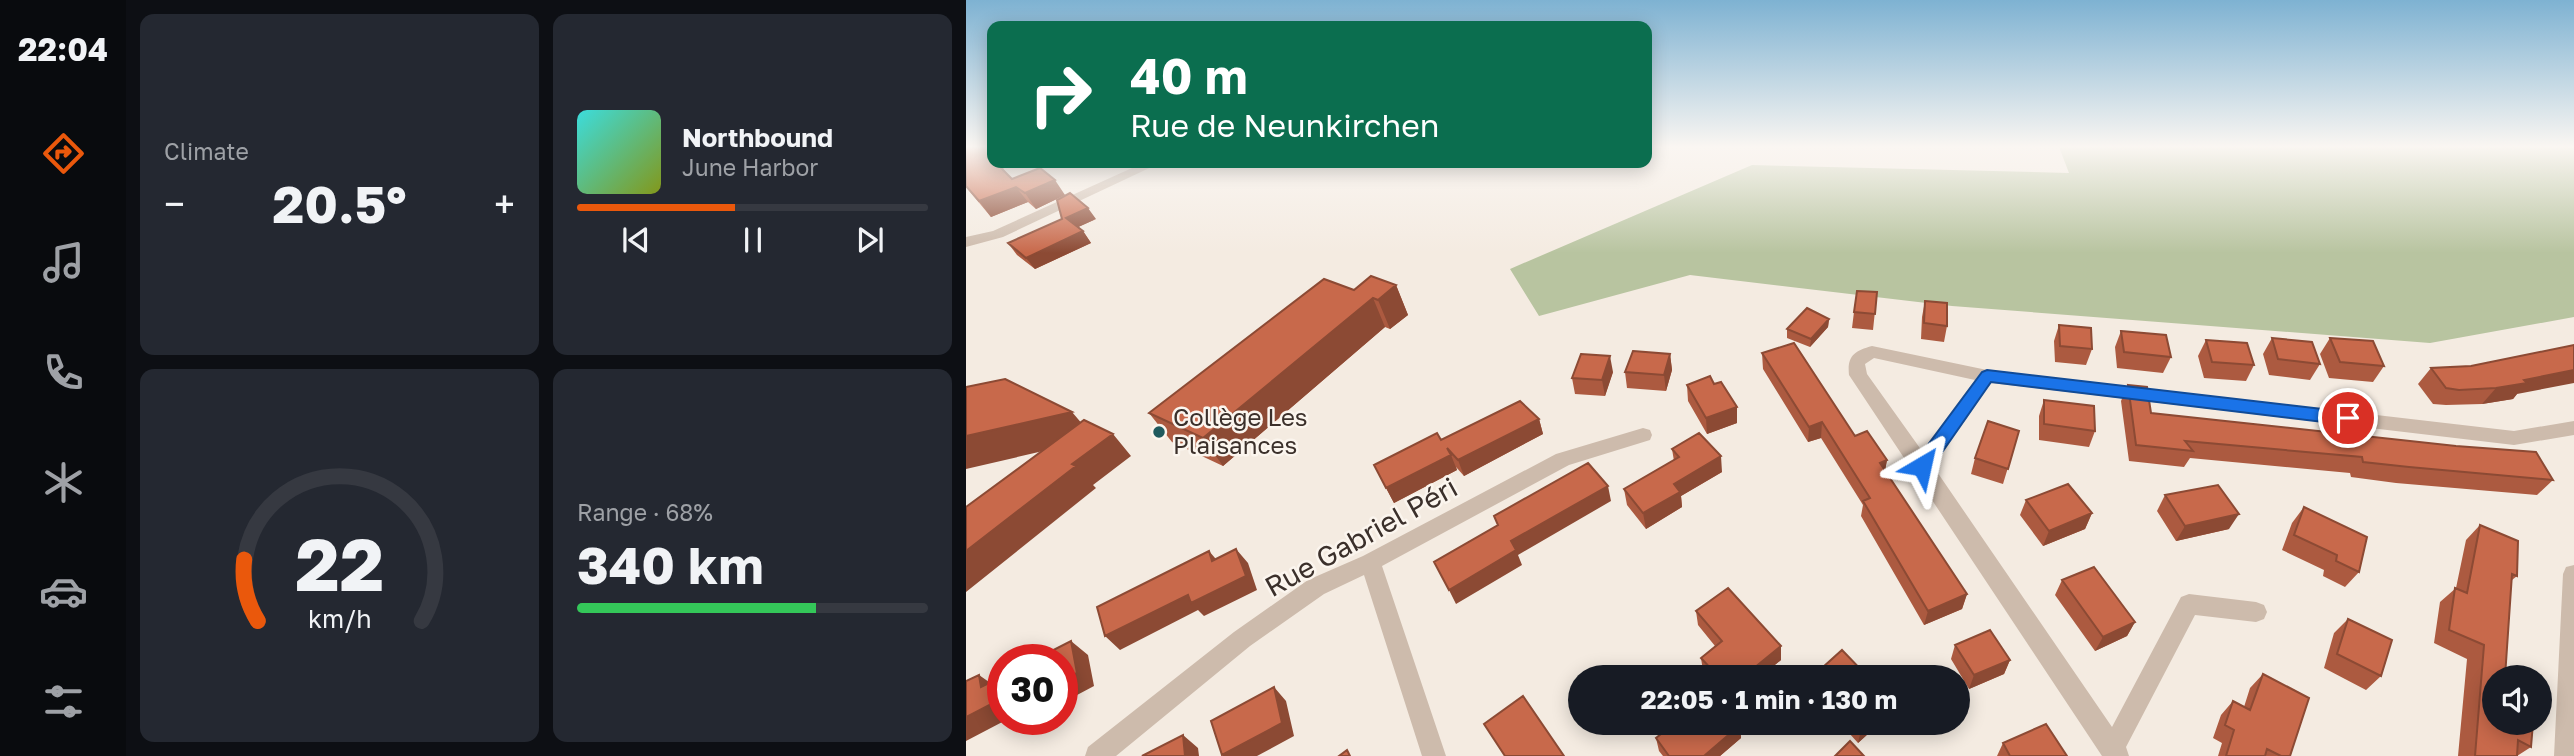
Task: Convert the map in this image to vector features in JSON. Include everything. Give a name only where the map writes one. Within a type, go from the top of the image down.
[{"type":"street","points":[[966,242],[998,234],[1111,182]]},
{"type":"street","points":[[2256,612],[2189,604],[2113,750],[1858,375],[1856,362],[1872,352],[1987,376],[2514,438],[2571,433]]},
{"type":"street","points":[[1922,466],[1987,376]]},
{"type":"street","name":"Rue Gabriel Péri","points":[[1097,756],[1253,632],[1316,587],[1370,562],[1563,459],[1643,435]]},
{"type":"street","points":[[1370,562],[1434,756]]},
{"type":"street","points":[[2566,756],[2574,574]]},
{"type":"green space","points":[[1712,182],[2574,182],[2574,317],[2430,343],[1952,306],[1690,275],[1539,316],[1510,269]]},
{"type":"building","points":[[966,182],[1050,182],[1025,193],[1016,187],[979,201],[966,186]]},
{"type":"building","points":[[1070,193],[1088,208],[1066,218],[1083,231],[1026,258],[1008,243],[1062,219],[1057,200]]},
{"type":"building","points":[[1371,276],[1396,285],[1378,300],[1373,298],[1203,438],[1149,413],[1324,279],[1354,290]]},
{"type":"building","points":[[1857,291],[1877,292],[1875,314],[1854,312]]},
{"type":"building","points":[[1925,301],[1947,303],[1947,326],[1924,323]]},
{"type":"building","points":[[1807,308],[1829,319],[1811,339],[1787,329]]},
{"type":"building","points":[[2059,325],[2091,328],[2092,349],[2060,346]]},
{"type":"building","points":[[2121,331],[2166,335],[2171,357],[2124,352]]},
{"type":"building","points":[[2272,338],[2312,342],[2320,364],[2278,359]]},
{"type":"building","points":[[2330,338],[2373,341],[2384,366],[2340,362]]},
{"type":"building","points":[[2206,340],[2247,343],[2254,365],[2212,362]]},
{"type":"building","points":[[1794,343],[1855,436],[1867,431],[1887,460],[1880,463],[1967,594],[1928,611],[1863,501],[1870,498],[1822,422],[1809,427],[1762,353]]},
{"type":"building","points":[[2574,345],[2574,370],[2496,388],[2446,388],[2431,368],[2471,366]]},
{"type":"building","points":[[1633,351],[1670,354],[1664,375],[1625,372]]},
{"type":"building","points":[[1581,354],[1610,356],[1602,380],[1572,378]]},
{"type":"building","points":[[1710,376],[1714,384],[1721,382],[1737,407],[1706,418],[1687,385]]},
{"type":"building","points":[[1005,379],[1072,412],[966,436],[966,387]]},
{"type":"building","points":[[2128,385],[2147,387],[2151,413],[2536,452],[2553,480],[2363,462],[2362,457],[2185,441],[2193,451],[2136,445]]},
{"type":"building","points":[[2044,400],[2094,406],[2095,431],[2044,424]]},
{"type":"building","points":[[1520,401],[1539,419],[1458,460],[1447,448],[1451,455],[1386,488],[1374,465],[1437,433],[1441,440]]},
{"type":"building","points":[[1084,420],[1113,434],[966,551],[966,507]]},
{"type":"building","points":[[1988,421],[2019,431],[2008,469],[1975,458]]},
{"type":"building","points":[[1699,433],[1721,456],[1674,484],[1680,492],[1643,513],[1624,489],[1679,457],[1672,449]]},
{"type":"building","points":[[1588,463],[1608,486],[1511,541],[1516,550],[1449,590],[1434,562],[1498,525],[1494,516]]},
{"type":"building","points":[[2068,484],[2092,513],[2049,531],[2026,500]]},
{"type":"building","points":[[2218,485],[2239,514],[2185,526],[2165,495]]},
{"type":"building","points":[[2304,507],[2367,537],[2359,572],[2336,561],[2337,555],[2294,535]]},
{"type":"building","points":[[2480,525],[2518,541],[2517,576],[2512,574],[2506,665],[2482,665],[2484,645],[2449,630],[2455,588],[2467,593]]},
{"type":"building","points":[[1236,549],[1246,576],[1191,603],[1188,595],[1105,636],[1097,607],[1209,551],[1212,561]]},
{"type":"building","points":[[2094,567],[2135,622],[2103,637],[2062,580]]},
{"type":"building","points":[[1728,588],[1781,646],[1758,665],[1707,665],[1701,658],[1722,641],[1696,611]]},
{"type":"building","points":[[2348,619],[2392,640],[2381,676],[2337,654]]},
{"type":"building","points":[[1990,630],[2010,660],[1974,675],[1955,645]]},
{"type":"building","points":[[1842,650],[1856,665],[1825,665]]},
{"type":"building","points":[[2482,670],[2482,735],[2532,735],[2531,747],[2518,740],[2517,756],[2475,756]]},
{"type":"building","points":[[2263,674],[2309,698],[2290,756],[2281,756],[2267,749],[2265,756],[2226,756],[2234,730],[2225,725],[2233,701],[2250,710]]},
{"type":"building","points":[[979,675],[981,687],[987,684],[987,706],[966,717],[966,681]]},
{"type":"building","points":[[1274,687],[1282,723],[1222,755],[1211,721]]},
{"type":"building","points":[[1523,696],[1564,756],[1505,756],[1484,724]]},
{"type":"building","points":[[2046,724],[2067,756],[2010,756],[2003,743]]},
{"type":"building","points":[[1183,735],[1185,756],[1142,756]]},
{"type":"building","points":[[1660,735],[1728,735],[1704,756],[1669,756],[1656,738]]},
{"type":"building","points":[[1850,741],[1864,756],[1835,756]]},
{"type":"building","points":[[1347,750],[1350,756],[1339,756]]},
{"type":"place","name":"Collège Les Plaisances","points":[[1159,432]]},
{"type":"route","points":[[1922,466],[1987,376],[2348,418]]}]
